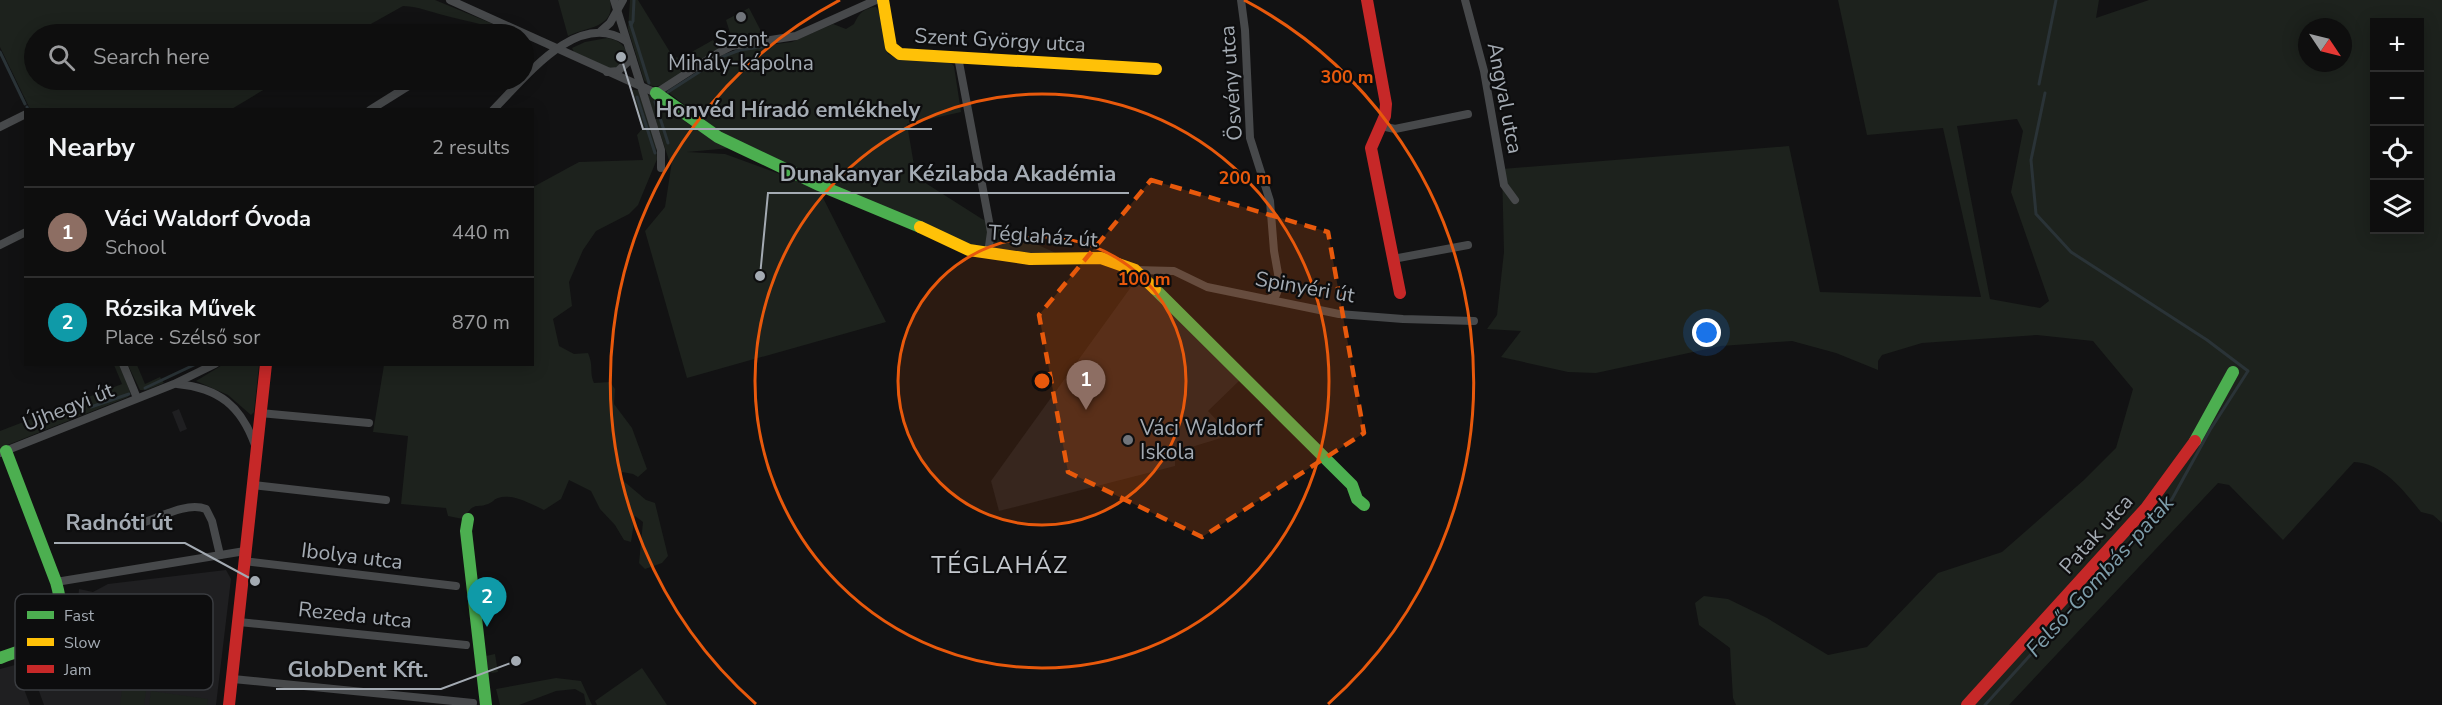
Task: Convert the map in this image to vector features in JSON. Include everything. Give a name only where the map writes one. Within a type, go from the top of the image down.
[{"type":"street","points":[[450,0],[502,24]]},
{"type":"street","points":[[614,0],[661,150],[662,168]]},
{"type":"street","points":[[601,31],[618,12],[623,0]]},
{"type":"street","points":[[534,38],[656,93],[732,46],[796,36],[876,0]]},
{"type":"street","name":"Szent György utca","points":[[883,0],[891,47],[896,52],[1156,69]]},
{"type":"street","name":"Ösvény utca","points":[[1241,0],[1245,30],[1250,138],[1270,201],[1274,251],[1280,285],[1276,295],[1269,299]]},
{"type":"street","points":[[1367,0],[1386,104],[1381,126],[1373,139],[1371,148],[1400,293]]},
{"type":"street","name":"Angyal utca","points":[[1465,0],[1484,71],[1504,185],[1515,200]]},
{"type":"street","points":[[534,71],[557,49],[576,37],[601,31],[617,35],[627,41]]},
{"type":"street","points":[[958,57],[991,232],[988,254]]},
{"type":"street","points":[[606,72],[618,71],[625,67],[632,58]]},
{"type":"street","points":[[373,108],[402,90]]},
{"type":"street","points":[[496,108],[515,90]]},
{"type":"street","name":"Téglaház út","points":[[656,93],[718,136],[753,154],[819,185],[894,214],[969,250],[1030,259],[1101,258],[1135,270],[1352,485],[1357,499],[1364,505]]},
{"type":"street","points":[[1381,126],[1395,129],[1468,114]]},
{"type":"street","points":[[0,127],[24,115]]},
{"type":"street","points":[[0,244],[24,233]]},
{"type":"street","points":[[1394,260],[1468,245]]},
{"type":"street","name":"Spinyéri út","points":[[1135,270],[1174,271],[1207,287],[1339,314],[1474,321]]},
{"type":"street","points":[[124,366],[137,398]]},
{"type":"street","name":"Újhegyi út","points":[[3,452],[174,384],[211,366]]},
{"type":"street","points":[[229,705],[266,366]]},
{"type":"street","name":"Patak utca","points":[[1967,705],[2146,508],[2196,440],[2233,372]]},
{"type":"street","points":[[174,384],[209,390],[225,399],[244,419],[256,446]]},
{"type":"street","points":[[260,413],[369,423]]},
{"type":"street","points":[[3,452],[59,594]]},
{"type":"street","points":[[253,485],[386,500]]},
{"type":"street","points":[[145,522],[190,507],[199,506],[206,509],[212,521],[220,555]]},
{"type":"street","points":[[468,519],[466,531],[486,705]]},
{"type":"street","name":"Ibolya utca","points":[[56,582],[220,555],[245,556],[456,586]]},
{"type":"street","name":"Rezeda utca","points":[[239,622],[466,645]]},
{"type":"street","points":[[0,658],[15,652]]},
{"type":"street","points":[[233,679],[473,704]]},
{"type":"highlighted area","points":[[1151,180],[1328,232],[1364,433],[1202,537],[1068,472],[1039,315]]},
{"type":"shaded area","points":[[0,0],[435,0],[493,24],[478,24],[403,6],[371,24],[24,24],[24,90],[263,90],[233,108],[30,108],[0,47]]},
{"type":"shaded area","points":[[558,0],[610,0],[611,9],[604,21],[598,25],[568,36]]},
{"type":"shaded area","points":[[630,0],[638,0],[673,57],[681,58],[713,40],[720,47],[663,85],[651,85],[644,80],[628,29]]},
{"type":"shaded area","points":[[1838,0],[2099,0],[2096,18],[2149,0],[2442,0],[2442,523],[2433,515],[2421,512],[2392,479],[2374,467],[2354,462],[2283,540],[2229,485],[2218,483],[2009,705],[1736,705],[1733,698],[1730,648],[1699,625],[1695,603],[1704,596],[1728,599],[1767,618],[1828,655],[1867,647],[1938,573],[2002,552],[2084,480],[2116,448],[2133,389],[2093,341],[2037,335],[1922,343],[1882,355],[1878,361],[1878,370],[1836,353],[1792,341],[1721,346],[1596,373],[1568,372],[1501,357],[1521,331],[1487,329],[1497,315],[1504,252],[1502,169],[1789,146],[1820,292],[1981,297],[1943,128],[1867,135]],"holes":[[[2017,119],[2023,131],[2011,192],[2049,301],[2040,308],[1990,299],[1957,126]]]},
{"type":"shaded area","points":[[876,7],[881,15],[888,54],[897,58],[949,61],[954,66],[961,112],[907,124],[916,177],[982,219],[1060,255],[990,253],[827,183],[720,132],[669,93],[670,89],[730,52],[743,48],[792,42],[833,24],[846,29],[854,24],[862,12]]},
{"type":"shaded area","points":[[749,8],[762,33],[759,37],[740,41],[732,39],[726,20]]},
{"type":"shaded area","points":[[607,38],[619,42],[624,47],[628,59],[624,65],[611,69],[574,52],[572,48],[585,42]]},
{"type":"shaded area","points":[[632,90],[639,90],[656,146],[657,159],[638,205],[629,214],[596,231],[583,250],[569,282],[572,306],[553,319],[559,346],[574,354],[588,353],[594,383],[610,382],[615,389],[614,404],[632,428],[647,469],[638,477],[622,472],[620,478],[646,500],[655,503],[668,556],[662,563],[645,569],[639,563],[643,522],[635,516],[631,542],[624,540],[615,525],[600,509],[591,491],[569,480],[561,499],[544,510],[521,500],[503,497],[474,507],[463,519],[448,516],[446,508],[401,504],[408,436],[373,432],[384,366],[534,366],[534,186],[579,162],[643,160],[637,135],[642,129]]},
{"type":"shaded area","points":[[647,94],[665,104],[687,123],[731,148],[687,152],[725,154],[818,188],[886,322],[687,378],[645,231],[665,207],[672,161],[669,160]]},
{"type":"shaded area","points":[[1139,276],[1240,380],[1208,411],[1231,435],[1175,452],[1175,466],[999,511],[991,481]]},
{"type":"shaded area","points":[[114,366],[120,366],[130,392],[128,397],[0,448],[0,431],[122,384]]},
{"type":"shaded area","points":[[128,366],[137,366],[145,384],[160,377],[164,383],[140,390]]},
{"type":"shaded area","points":[[221,366],[259,366],[254,412],[251,415],[228,395],[196,381]]},
{"type":"shaded area","points":[[179,409],[187,429],[180,432],[172,412]]},
{"type":"shaded area","points":[[226,570],[231,579],[216,705],[44,705],[39,690],[213,690],[213,594],[79,594],[79,589],[93,592],[108,584]]},
{"type":"shaded area","points":[[495,654],[498,672],[492,673],[488,669],[486,656]]},
{"type":"shaded area","points":[[15,665],[15,690],[24,690],[30,705],[0,705],[0,669]]},
{"type":"shaded area","points":[[642,668],[667,705],[597,705],[595,701]]},
{"type":"shaded area","points":[[556,678],[581,681],[592,705],[586,705],[584,694],[575,689],[556,691],[519,705],[500,705],[496,689]]},
{"type":"shaded area","points":[[122,690],[146,690],[144,705],[120,705]]},
{"type":"shaded area","points":[[151,691],[208,699],[207,705],[149,705]]},
{"type":"waterway","points":[[631,25],[634,0]]},
{"type":"waterway","name":"Felső-Gombás-patak","points":[[2039,84],[2056,0]]},
{"type":"waterway","points":[[630,22],[649,83]]},
{"type":"waterway","points":[[668,92],[724,56],[740,50],[767,46]]},
{"type":"waterway","points":[[0,52],[25,104]]},
{"type":"waterway","name":"Felső-Gombás-patak","points":[[1985,705],[2172,499],[2210,430],[2248,371],[2207,340],[2071,252],[2036,214],[2031,160],[2045,93]]},
{"type":"waterway","points":[[637,97],[655,153]]},
{"type":"waterway","points":[[655,102],[668,143]]},
{"type":"waterway","points":[[145,388],[192,366]]},
{"type":"waterway","points":[[91,407],[129,394]]},
{"type":"traffic: fast","points":[[656,93],[718,137],[819,185],[920,227]]},
{"type":"traffic: fast","points":[[1155,289],[1352,485],[1357,499],[1364,505]]},
{"type":"traffic: fast","points":[[2195,441],[2233,372]]},
{"type":"traffic: fast","points":[[6,451],[59,594]]},
{"type":"traffic: fast","points":[[468,519],[466,531],[486,705]]},
{"type":"traffic: fast","points":[[0,658],[15,653]]},
{"type":"traffic: slow","points":[[883,0],[891,47],[900,54],[1156,69]]},
{"type":"traffic: slow","points":[[920,227],[969,250],[1030,259],[1101,258],[1135,270],[1155,289]]},
{"type":"traffic: jam","points":[[1367,0],[1386,104],[1385,116],[1371,148],[1400,293]]},
{"type":"traffic: jam","points":[[229,705],[266,366]]},
{"type":"traffic: jam","points":[[1967,705],[2146,508],[2195,441]]},
{"type":"place","name":"Szent Mihály-kápolna","points":[[741,17]]},
{"type":"place","name":"Honvéd Híradó emlékhely","points":[[621,57]]},
{"type":"place","name":"Dunakanyar Kézilabda Akadémia","points":[[760,276]]},
{"type":"place","name":"Váci Waldorf Óvoda","points":[[1086,410]]},
{"type":"place","name":"Váci Waldorf Iskola","points":[[1128,440]]},
{"type":"place","name":"Radnóti út","points":[[255,581]]},
{"type":"place","name":"Rózsika Művek","points":[[487,627]]},
{"type":"place","name":"GlobDent Kft.","points":[[516,661]]},
{"type":"district","name":"TÉGLAHÁZ","points":[[1000,565]]}]
